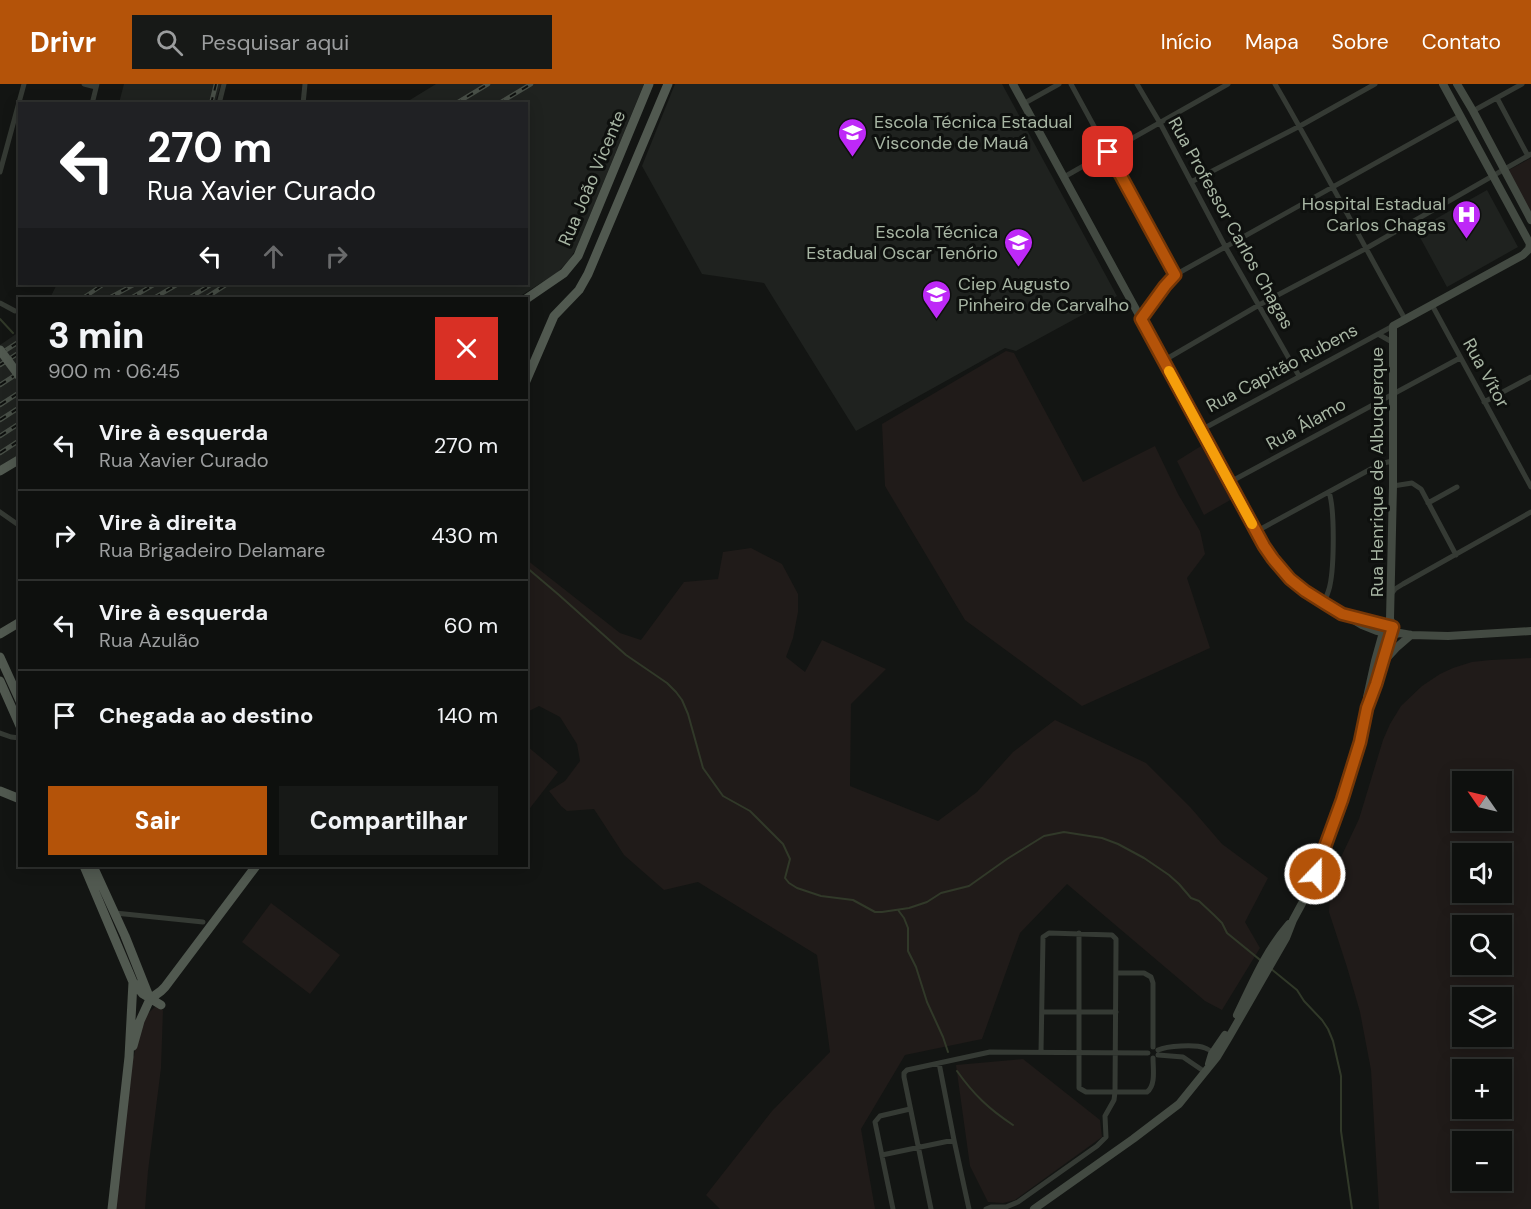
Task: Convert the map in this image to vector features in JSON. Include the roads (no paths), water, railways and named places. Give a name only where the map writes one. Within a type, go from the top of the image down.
[{"type":"main road","name":"Rua João Vicente","points":[[528,298],[564,273],[578,256],[649,84]]},
{"type":"main road","name":"Rua João Vicente","points":[[528,376],[554,316],[574,295],[597,255],[668,84]]},
{"type":"main road","points":[[1013,84],[1257,531],[1273,559],[1290,579],[1342,614],[1411,635],[1448,636],[1531,631]]},
{"type":"main road","points":[[1443,84],[1492,176]]},
{"type":"main road","points":[[1457,84],[1531,220]]},
{"type":"main road","points":[[641,103],[657,110]]},
{"type":"main road","name":"Rua Capitão Rubens","points":[[1393,326],[1524,255],[1529,249],[1530,244],[1492,176]]},
{"type":"main road","name":"Rua Henrique de Albuquerque","points":[[1390,629],[1393,326]]},
{"type":"main road","points":[[0,350],[18,374]]},
{"type":"main road","points":[[0,471],[18,460]]},
{"type":"main road","points":[[0,634],[18,623]]},
{"type":"main road","points":[[1034,1209],[1184,1099],[1229,1037],[1270,958],[1286,938],[1334,825],[1360,742],[1367,708],[1382,665],[1390,629]]},
{"type":"main road","points":[[1367,708],[1370,680],[1390,629]]},
{"type":"main road","points":[[1382,665],[1392,651],[1411,635]]},
{"type":"main road","points":[[0,657],[4,685],[18,721]]},
{"type":"main road","points":[[4,685],[18,698]]},
{"type":"main road","points":[[0,791],[18,798]]},
{"type":"main road","points":[[84,867],[133,982],[139,991],[161,1005]]},
{"type":"main road","points":[[93,867],[150,999]]},
{"type":"main road","points":[[129,1057],[140,1021],[150,999],[165,987],[255,867]]},
{"type":"main road","points":[[112,1209],[129,1057],[133,982]]},
{"type":"street","points":[[19,102],[24,84]]},
{"type":"street","points":[[84,84],[97,86],[93,102]]},
{"type":"street","points":[[220,102],[224,84]]},
{"type":"street","points":[[303,102],[305,84]]},
{"type":"street","points":[[1023,104],[1059,84]]},
{"type":"street","points":[[1071,84],[1175,275]]},
{"type":"street","name":"Rua Professor Carlos Chagas","points":[[1137,84],[1299,376]]},
{"type":"street","points":[[1064,177],[1228,84]]},
{"type":"street","points":[[1275,84],[1405,319]]},
{"type":"street","points":[[1191,182],[1300,126],[1375,84]]},
{"type":"street","points":[[1473,111],[1522,84]]},
{"type":"street","points":[[1163,361],[1259,305],[1365,249],[1530,155],[1497,98]]},
{"type":"street","points":[[0,172],[18,106]]},
{"type":"street","points":[[1141,319],[1175,275],[1460,116]]},
{"type":"street","points":[[0,303],[15,311]]},
{"type":"street","name":"Rua Vítor","points":[[1432,305],[1531,487]]},
{"type":"street","name":"Rua Capitão Rubens","points":[[1201,430],[1393,326]]},
{"type":"street","name":"Rua Capitão Rubens","points":[[1378,334],[1392,342]]},
{"type":"street","name":"Rua Álamo","points":[[1230,482],[1460,358]]},
{"type":"street","points":[[1484,402],[1531,377]]},
{"type":"street","points":[[1257,531],[1380,464],[1392,461]]},
{"type":"street","points":[[1393,486],[1412,483],[1421,489],[1456,555]]},
{"type":"street","points":[[1428,503],[1457,487]]},
{"type":"street","points":[[1324,603],[1330,585],[1332,568],[1333,512],[1329,492]]},
{"type":"street","points":[[0,512],[18,525]]},
{"type":"street","points":[[1391,595],[1402,584],[1531,512]]},
{"type":"street","points":[[1391,577],[1402,584]]},
{"type":"street","points":[[0,732],[18,738]]},
{"type":"street","points":[[114,913],[203,922]]},
{"type":"street","points":[[986,1209],[1006,1207],[1018,1202],[1106,1137],[1105,1116],[1114,1100],[1115,1092],[1116,941],[1114,936],[1110,934],[1049,933],[1042,937],[1041,1052]]},
{"type":"street","points":[[1079,933],[1079,1088],[1086,1092],[1145,1093],[1150,1091],[1153,1085],[1155,1052],[1152,977],[1144,973],[1116,973]]},
{"type":"street","points":[[1042,1012],[1116,1012]]},
{"type":"street","points":[[1155,1052],[1171,1047],[1201,1047],[1206,1048],[1213,1057]]},
{"type":"street","points":[[931,1209],[904,1077],[905,1072],[910,1069],[990,1052],[1148,1053],[1149,1049],[1181,1056],[1206,1070]]},
{"type":"street","points":[[939,1063],[969,1209]]},
{"type":"street","points":[[893,1209],[875,1126],[880,1116],[910,1108]]},
{"type":"street","points":[[882,1155],[954,1140]]},
{"type":"waterway","points":[[0,319],[13,333]]},
{"type":"waterway","points":[[528,569],[626,655],[667,683],[676,692],[688,714],[703,768],[723,796],[750,811],[783,844],[790,859],[785,878],[797,888],[821,896],[853,900],[875,912],[909,908],[927,902],[941,893],[969,886],[1044,836],[1064,832],[1102,838],[1118,844],[1169,875],[1191,898],[1199,901],[1214,915],[1222,923],[1227,933],[1297,990],[1328,1029],[1341,1076],[1341,1131],[1352,1209]]},
{"type":"waterway","points":[[898,910],[908,928],[908,951],[948,1052]]},
{"type":"waterway","points":[[957,1071],[982,1101],[1013,1125]]},
{"type":"railway","points":[[212,102],[216,84]]},
{"type":"railway","points":[[458,102],[488,84]]},
{"type":"railway","points":[[501,102],[531,84]]},
{"type":"railway","points":[[84,297],[102,285]]},
{"type":"railway","points":[[111,297],[133,285]]},
{"type":"railway","points":[[133,297],[153,285]]},
{"type":"railway","points":[[156,297],[176,285]]},
{"type":"railway","points":[[191,297],[210,285]]},
{"type":"railway","points":[[207,297],[225,285]]},
{"type":"railway","points":[[0,354],[18,342]]},
{"type":"railway","points":[[0,365],[18,353]]},
{"type":"railway","points":[[0,385],[18,373]]},
{"type":"railway","points":[[0,405],[18,393]]},
{"type":"railway","points":[[0,420],[18,408]]},
{"type":"railway","points":[[0,436],[18,424]]},
{"type":"railway","points":[[0,453],[18,441]]},
{"type":"place","name":"Escola Técnica Estadual Visconde de Mauá","points":[[853,158]]},
{"type":"place","name":"Hospital Estadual Carlos Chagas","points":[[1467,240]]},
{"type":"place","name":"Escola Técnica Estadual Oscar Tenório","points":[[1019,268]]},
{"type":"place","name":"Ciep Augusto Pinheiro de Carvalho","points":[[937,320]]}]
